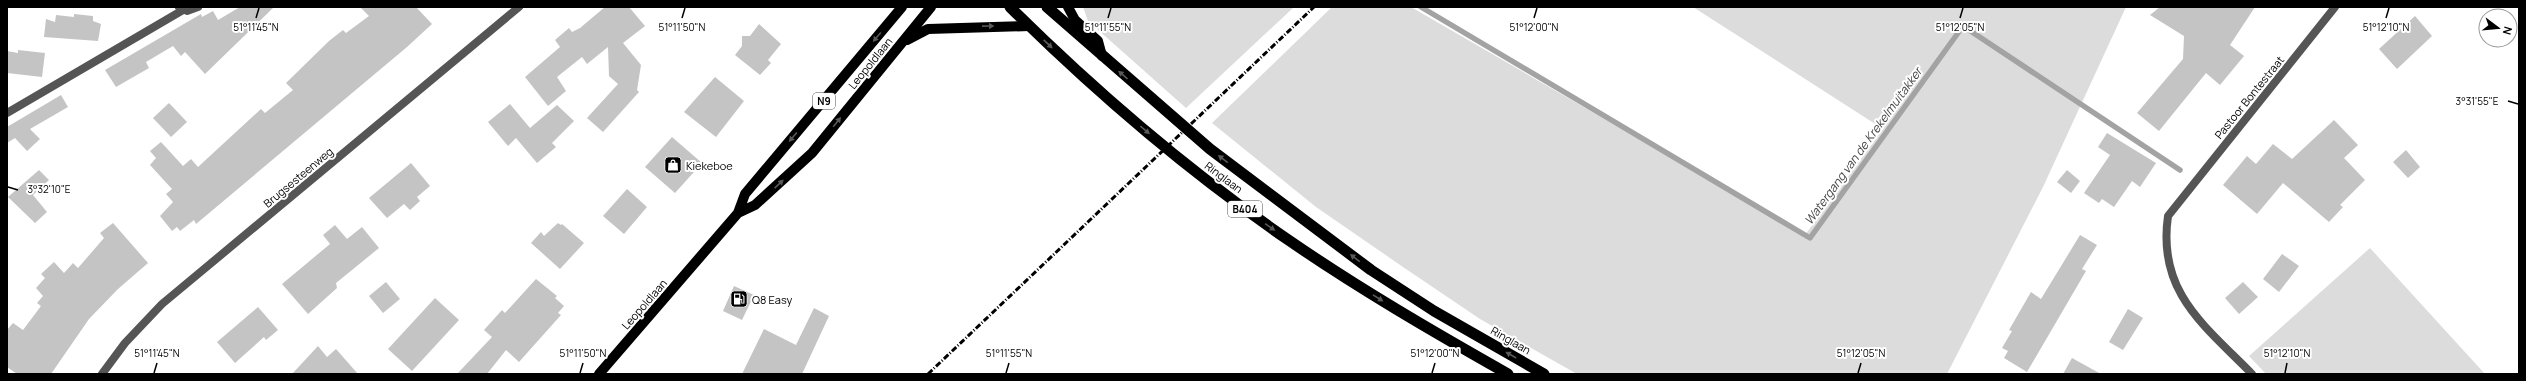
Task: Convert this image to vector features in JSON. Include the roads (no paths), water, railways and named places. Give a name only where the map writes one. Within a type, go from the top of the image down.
[{"type":"highway","name":"Ringlaan","points":[[1010,7],[1140,126],[1252,214],[1394,308],[1508,374]]},
{"type":"highway","name":"Ringlaan","points":[[1047,7],[1210,149],[1371,270],[1434,311],[1544,374]]},
{"type":"main road","name":"Leopoldlaan","points":[[599,374],[738,213],[746,194],[902,7]]},
{"type":"main road","name":"Leopoldlaan","points":[[738,213],[755,205],[812,153],[931,7]]},
{"type":"main road","points":[[1068,7],[1075,20],[1098,41],[1102,56]]},
{"type":"main road","points":[[903,42],[928,29],[1029,26]]},
{"type":"street","points":[[7,113],[181,8],[192,11],[198,7]]},
{"type":"street","name":"Brugsesteenweg","points":[[102,374],[125,343],[162,304],[520,7]]},
{"type":"street","name":"Pastoor Bontestraat","points":[[2252,374],[2194,314],[2175,285],[2166,257],[2165,235],[2168,216],[2179,200],[2335,7]]},
{"type":"waterway","name":"Watergang van de Krekelmuitakker","points":[[1421,7],[1810,238],[1963,26],[2180,170]]},
{"type":"railway","points":[[928,374],[1314,7]]},
{"type":"place","name":"Kiekeboe","points":[[673,165]]},
{"type":"place","name":"Q8 Easy","points":[[739,299]]}]
